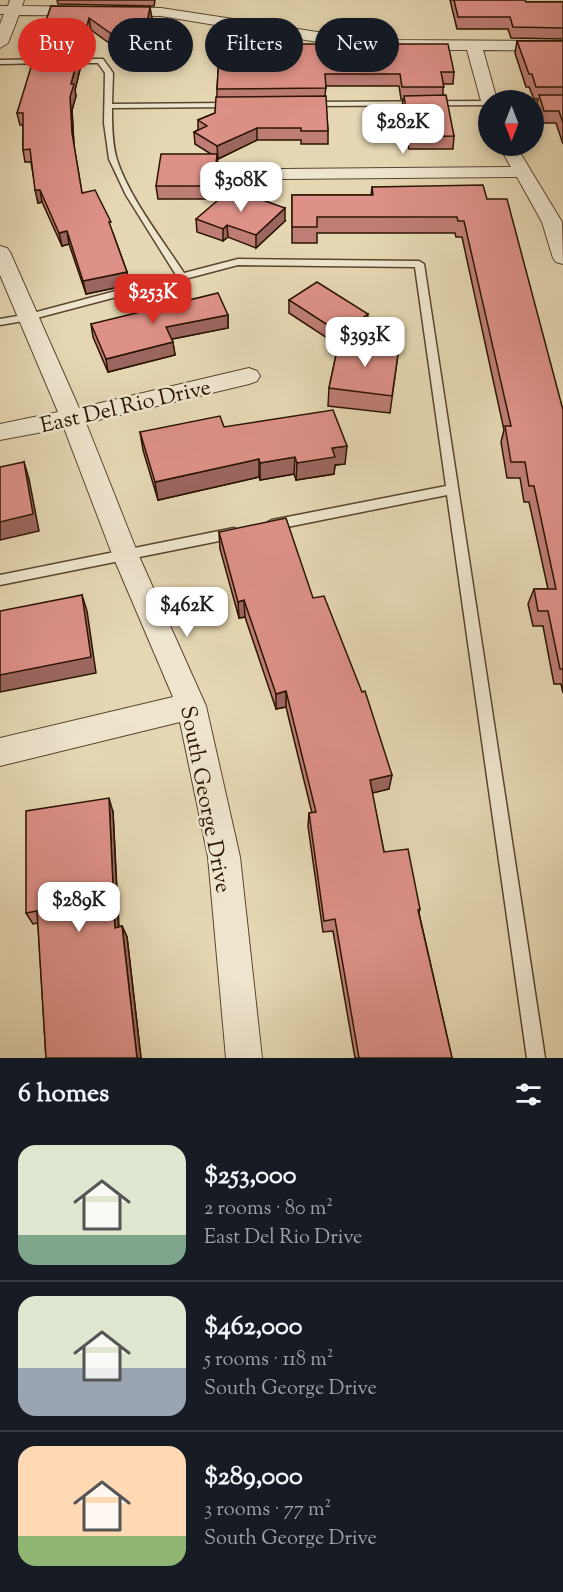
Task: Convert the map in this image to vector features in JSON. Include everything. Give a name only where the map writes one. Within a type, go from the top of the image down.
[{"type":"street","points":[[0,43],[10,6],[160,12],[205,19]]},
{"type":"street","points":[[303,35],[393,45],[563,46]]},
{"type":"street","points":[[474,47],[486,90]]},
{"type":"street","points":[[515,156],[552,222],[563,258]]},
{"type":"street","points":[[281,174],[525,172]]},
{"type":"street","name":"South George Drive","points":[[0,252],[72,418],[125,554],[191,706],[224,857],[244,1058]]},
{"type":"street","name":"East Del Rio Drive","points":[[0,432],[72,418],[249,376]]},
{"type":"street","points":[[0,752],[191,706]]},
{"type":"lane","points":[[0,62],[100,61],[109,73],[108,106],[113,159],[130,195],[180,275]]},
{"type":"lane","points":[[298,104],[478,102]]},
{"type":"lane","points":[[544,103],[563,103]]},
{"type":"lane","points":[[108,106],[239,105]]},
{"type":"lane","points":[[0,322],[29,317],[180,275],[238,262],[419,264],[536,1058]]},
{"type":"lane","points":[[0,580],[453,489]]},
{"type":"building","points":[[454,0],[563,2],[563,28],[513,27],[510,17],[458,17]]},
{"type":"building","points":[[51,6],[150,7],[148,18],[108,18],[108,32],[96,23],[96,18],[47,18]]},
{"type":"building","points":[[517,41],[563,41],[563,87],[536,87]]},
{"type":"building","points":[[303,44],[315,44],[315,72],[399,72],[399,44],[448,44],[454,72],[441,72],[444,87],[402,87],[400,74],[325,74],[326,88],[217,89],[218,72],[303,72]]},
{"type":"building","points":[[30,72],[74,72],[71,84],[74,84],[70,97],[72,133],[82,193],[95,190],[111,222],[109,222],[127,272],[83,281],[67,231],[59,233],[40,190],[35,190],[30,149],[23,150],[23,113],[17,113]]},
{"type":"building","points":[[446,95],[454,136],[410,137],[404,96]]},
{"type":"building","points":[[544,95],[563,95],[563,123],[559,111],[544,111]]},
{"type":"building","points":[[326,96],[328,131],[301,131],[301,128],[257,128],[217,146],[194,132],[207,126],[198,120],[215,113],[216,97]]},
{"type":"building","points":[[161,154],[217,154],[214,186],[156,186]]},
{"type":"building","points":[[483,185],[487,199],[507,199],[563,410],[563,669],[560,669],[548,611],[538,611],[534,589],[556,589],[534,486],[529,486],[525,462],[511,462],[505,426],[511,426],[464,221],[458,221],[457,217],[317,217],[317,227],[292,227],[292,195],[373,195],[372,187]]},
{"type":"building","points":[[231,189],[285,208],[256,235],[227,225],[223,229],[196,219]]},
{"type":"building","points":[[317,282],[368,314],[340,333],[289,300]]},
{"type":"building","points":[[218,293],[228,315],[166,327],[173,342],[106,359],[91,324]]},
{"type":"building","points":[[339,341],[399,347],[392,396],[329,388]]},
{"type":"building","points":[[333,410],[347,446],[332,448],[335,457],[297,463],[295,457],[260,463],[259,459],[155,482],[140,432],[220,416],[224,427]]},
{"type":"building","points":[[24,462],[33,514],[0,522],[0,467]]},
{"type":"building","points":[[286,518],[313,598],[324,596],[362,692],[365,691],[392,775],[370,780],[384,852],[408,849],[420,909],[418,910],[452,1058],[359,1058],[335,919],[324,921],[309,813],[316,812],[286,691],[276,694],[244,600],[238,602],[219,532]]},
{"type":"building","points":[[82,595],[91,657],[0,675],[0,611]]},
{"type":"building","points":[[109,798],[115,928],[122,926],[137,1058],[46,1058],[37,911],[26,913],[26,811]]}]
